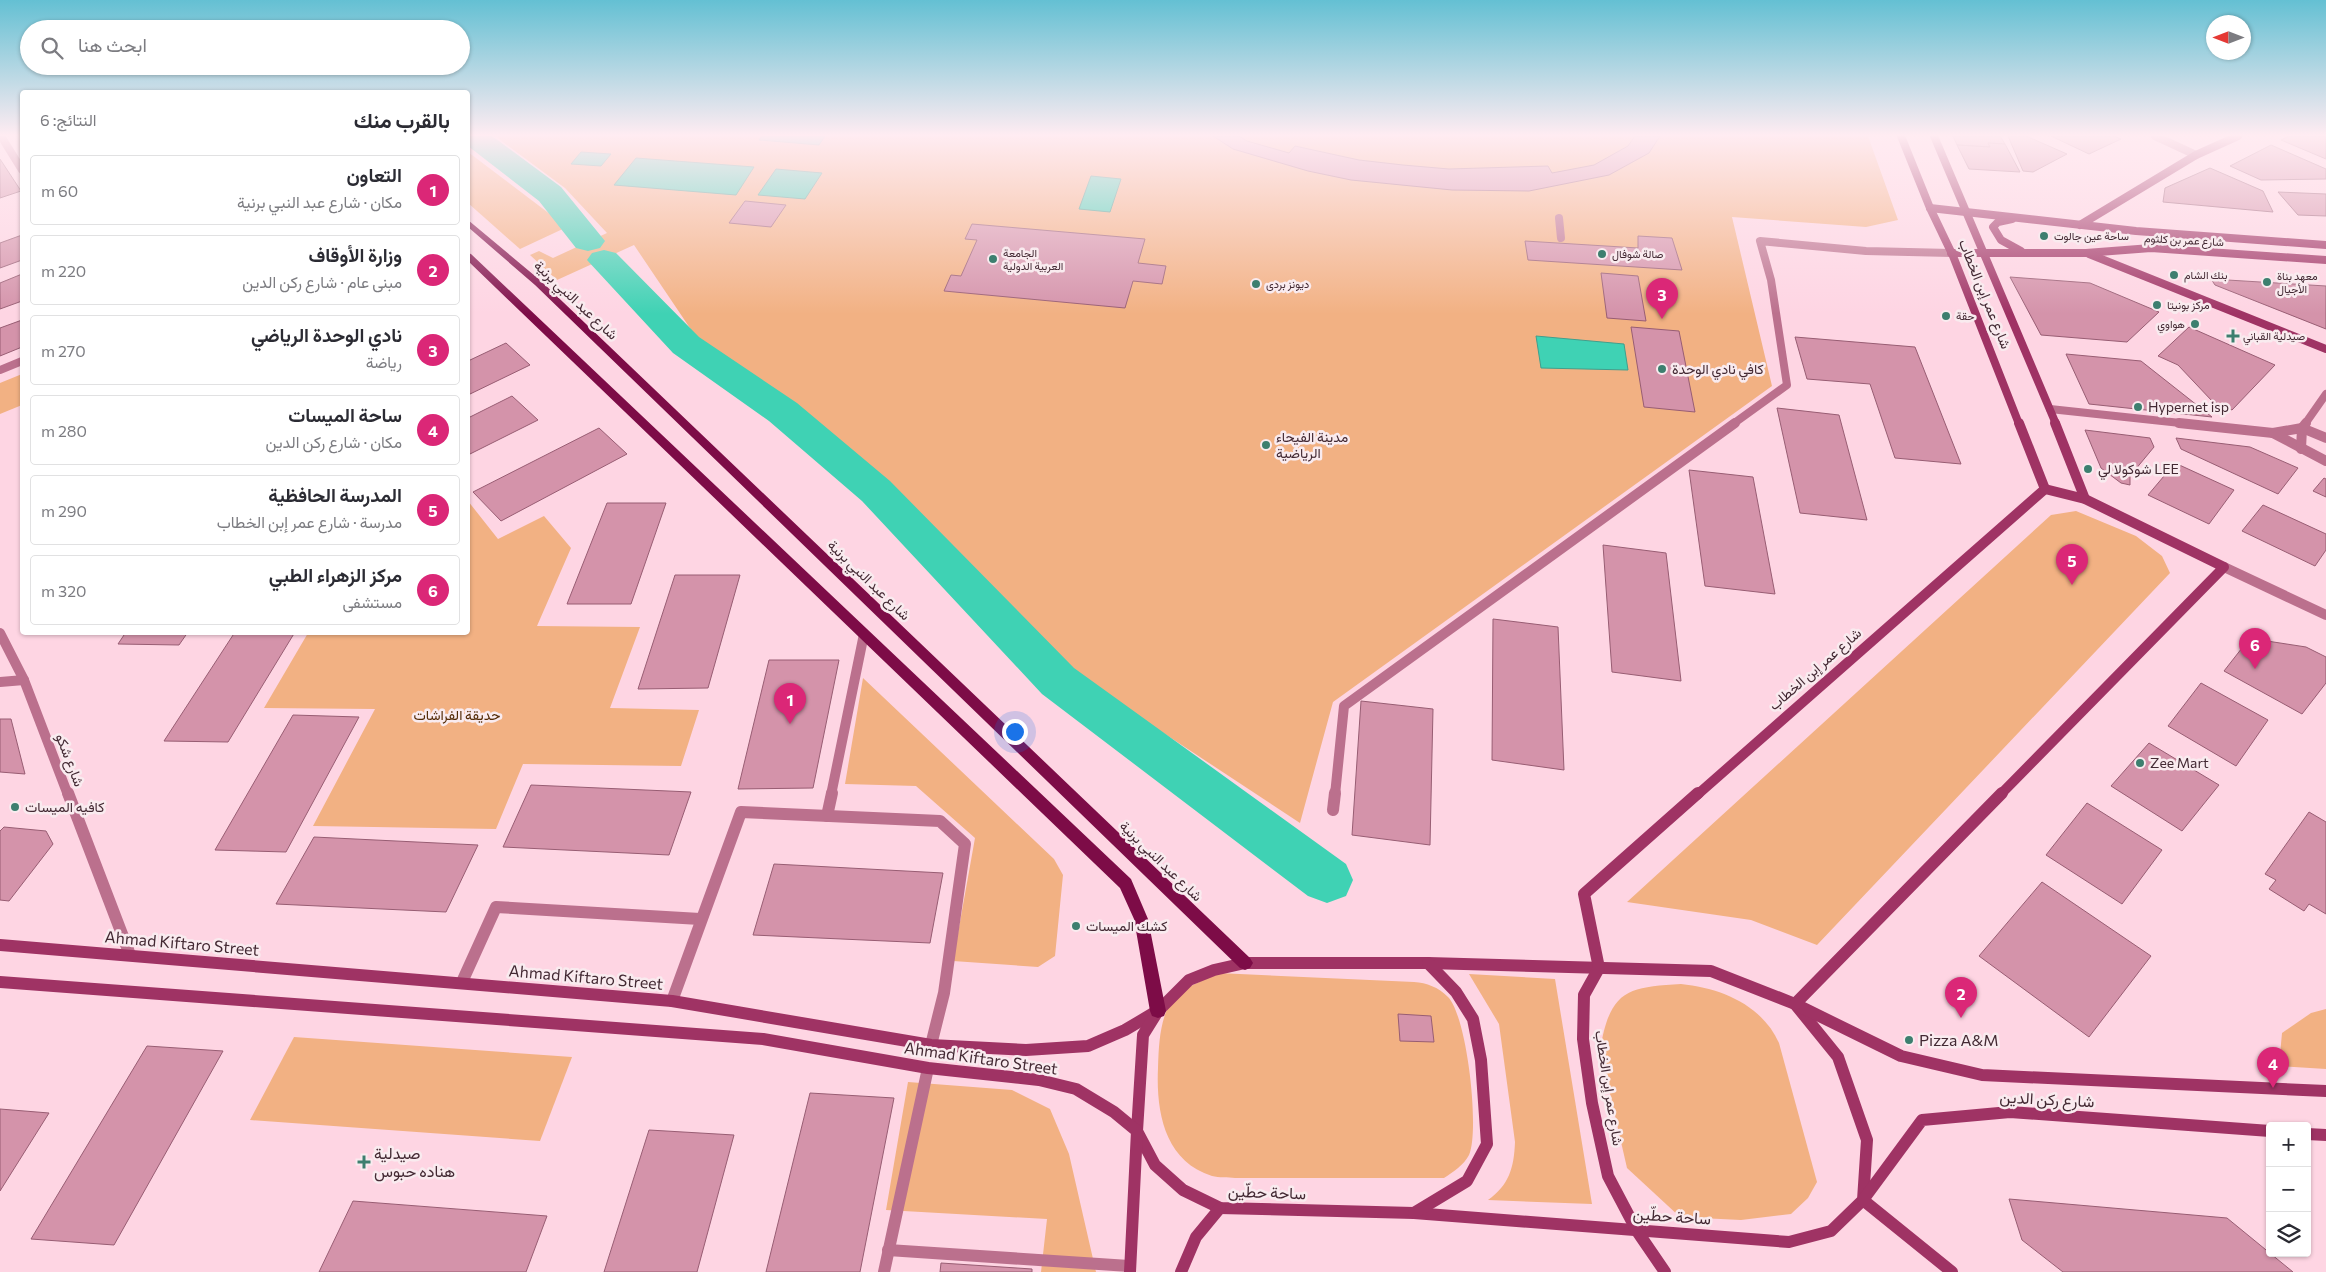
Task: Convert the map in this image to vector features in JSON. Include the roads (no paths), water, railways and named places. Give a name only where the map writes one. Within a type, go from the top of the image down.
[{"type":"main road","name":"شارع عمر إبن الخطاب","points":[[1665,1272],[1637,1231],[1608,1176],[1592,1103],[1582,1039],[1584,995],[1599,968],[1584,894],[2046,490],[1951,253],[1925,195]]},
{"type":"main road","name":"شارع عمر إبن الخطاب","points":[[1959,195],[2050,409],[2085,499]]},
{"type":"main road","points":[[2080,225],[2129,195]]},
{"type":"main road","name":"شارع عمر بن كلثوم","points":[[1930,208],[2025,217],[2080,225],[2326,245]]},
{"type":"main road","points":[[2025,217],[2002,221],[1993,227],[1996,235],[2006,245],[2027,253]]},
{"type":"main road","name":"شارع عبد النبي برنية","points":[[470,226],[538,283],[1245,963]]},
{"type":"main road","name":"شارع عمر بن كلثوم","points":[[1951,253],[2086,253],[2150,248],[2326,260]]},
{"type":"main road","points":[[2086,253],[2326,349]]},
{"type":"main road","points":[[470,258],[1126,884],[1141,919],[1158,1011]]},
{"type":"main road","points":[[1795,1004],[2224,566],[2085,499],[2046,490]]},
{"type":"main road","name":"Ahmad Kiftaro Street","points":[[0,945],[672,1001],[931,1045],[1026,1050],[1088,1046],[1125,1030],[1158,1011]]},
{"type":"main road","points":[[1129,1269],[1144,1035],[1158,1011],[1189,980],[1214,970],[1245,963],[1428,963],[1711,971],[1795,1004],[1838,1057],[1867,1140],[1863,1200],[1952,1272]]},
{"type":"main road","points":[[1414,1213],[1467,1181],[1478,1164],[1487,1144],[1483,1077],[1473,1019],[1456,992],[1428,963]]},
{"type":"main road","name":"Ahmad Kiftaro Street","points":[[0,982],[763,1039],[928,1068],[1039,1080],[1076,1089],[1114,1112],[1138,1131]]},
{"type":"main road","name":"شارع ركن الدين","points":[[1795,1004],[1901,1056],[1982,1075],[2326,1091]]},
{"type":"main road","name":"شارع ركن الدين","points":[[1863,1200],[1922,1120],[2010,1112],[2266,1131]]},
{"type":"main road","name":"ساحة حطّين","points":[[1138,1131],[1155,1165],[1183,1190],[1220,1208],[1414,1213],[1789,1242],[1831,1231],[1863,1200]]},
{"type":"main road","points":[[2311,1134],[2326,1135]]},
{"type":"main road","points":[[1182,1272],[1192,1244],[1204,1224],[1220,1208]]},
{"type":"street","points":[[1559,218],[1561,238]]},
{"type":"street","points":[[1333,810],[1344,706],[1787,385],[1771,280],[1760,241],[1866,252],[1951,253]]},
{"type":"street","points":[[0,370],[20,362]]},
{"type":"street","points":[[2300,449],[2302,428],[2326,394]]},
{"type":"street","points":[[2050,409],[2273,432],[2302,428],[2326,438]]},
{"type":"street","points":[[2273,432],[2300,449],[2326,461]]},
{"type":"street","points":[[2224,566],[2326,615]]},
{"type":"street","name":"شارع شكو","points":[[0,633],[24,680],[130,955]]},
{"type":"street","points":[[826,816],[864,634]]},
{"type":"street","points":[[0,682],[24,680]]},
{"type":"street","points":[[672,1001],[700,919],[741,812],[940,821],[965,844],[944,993],[931,1045]]},
{"type":"street","points":[[462,982],[496,907],[700,919]]},
{"type":"street","points":[[884,1272],[928,1068]]},
{"type":"street","points":[[888,1250],[1129,1269]]},
{"type":"waterway","points":[[551,195],[588,241]]},
{"type":"waterway","points":[[604,260],[686,345],[783,412],[876,491],[1058,681],[1327,880]]},
{"type":"place","name":"ساحة عين جالوت","points":[[2044,236]]},
{"type":"place","name":"صالة شوفال","points":[[1602,254]]},
{"type":"place","name":"الجامعة العربية الدولية","points":[[993,259]]},
{"type":"place","name":"بنك الشام","points":[[2174,275]]},
{"type":"place","name":"معهد بناة الأجيال","points":[[2267,282]]},
{"type":"place","name":"ديونز بردى","points":[[1256,284]]},
{"type":"place","name":"مركز بونيتا","points":[[2157,305]]},
{"type":"place","name":"حقة","points":[[1946,316]]},
{"type":"place","name":"نادي الوحدة الرياضي","points":[[1662,319]]},
{"type":"place","name":"هواوي","points":[[2195,324]]},
{"type":"place","name":"صيدلية القباني","points":[[2233,336]]},
{"type":"place","name":"كافي نادي الوحدة","points":[[1662,369]]},
{"type":"place","name":"Hypernet isp","points":[[2138,407]]},
{"type":"place","name":"مدينة الفيحاء الرياضية","points":[[1266,445]]},
{"type":"place","name":"شوكولا لي LEE","points":[[2088,469]]},
{"type":"place","name":"المدرسة الحافظية","points":[[2072,585]]},
{"type":"place","name":"مركز الزهراء الطبي","points":[[2255,669]]},
{"type":"place","name":"التعاون","points":[[790,724]]},
{"type":"place","name":"Zee Mart","points":[[2140,763]]},
{"type":"place","name":"كافيه الميسات","points":[[15,807]]},
{"type":"place","name":"كشك الميسات","points":[[1076,926]]},
{"type":"place","name":"وزارة الأوقاف","points":[[1961,1018]]},
{"type":"place","name":"Pizza A&M","points":[[1909,1040]]},
{"type":"place","name":"ساحة الميسات","points":[[2273,1088]]},
{"type":"place","name":"صيدلية هناده حبوس","points":[[364,1162]]},
{"type":"park label","name":"حديقة الفراشات","points":[[457,715]]}]
